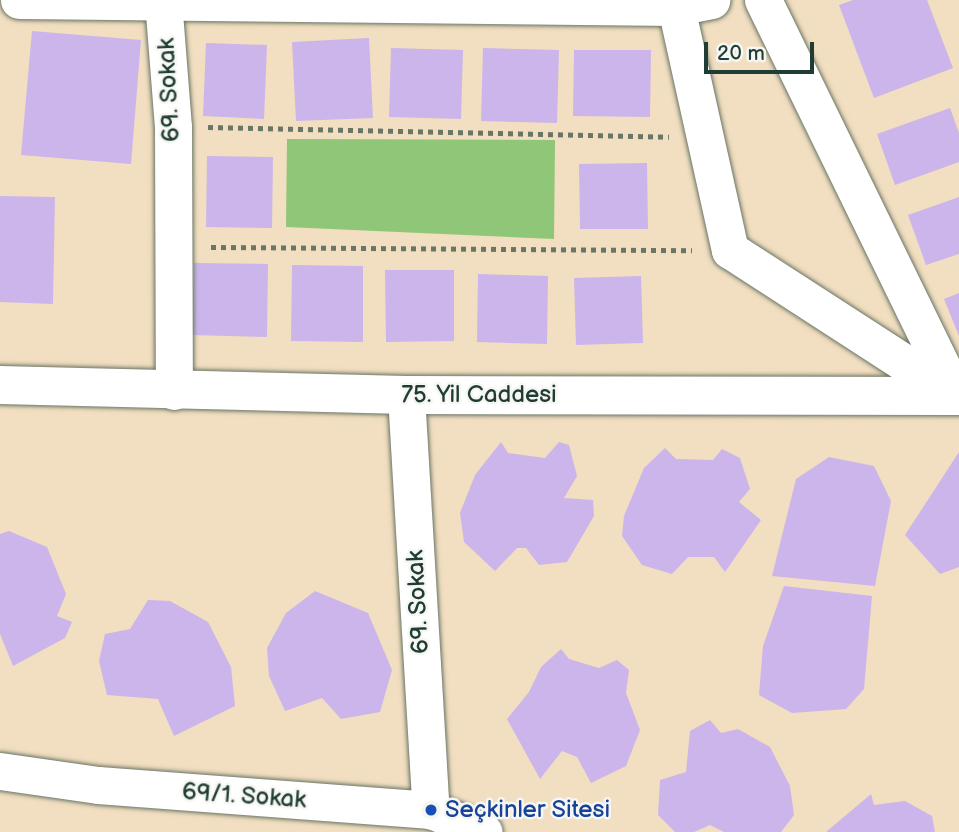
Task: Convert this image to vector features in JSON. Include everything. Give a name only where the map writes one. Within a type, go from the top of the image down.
[{"type":"street","points":[[19,0],[694,3],[706,138],[730,250],[958,396]]},
{"type":"street","points":[[763,0],[958,396]]},
{"type":"street","name":"69. Sokak","points":[[163,2],[173,127],[174,391]]},
{"type":"street","name":"75. Yil Caddesi","points":[[0,385],[406,395],[958,396]]},
{"type":"street","name":"69. Sokak","points":[[406,395],[430,810]]},
{"type":"street","name":"69/1. Sokak","points":[[0,771],[98,786],[430,810],[484,832]]},
{"type":"path","points":[[173,127],[706,138]]},
{"type":"path","points":[[172,246],[730,250]]},
{"type":"green space","points":[[287,139],[555,140],[554,239],[286,227]]},
{"type":"building","points":[[853,0],[927,0],[953,68],[874,98],[839,5]]},
{"type":"building","points":[[32,31],[141,40],[131,164],[21,155]]},
{"type":"building","points":[[369,38],[373,118],[296,121],[292,42]]},
{"type":"building","points":[[206,43],[267,45],[264,119],[203,116]]},
{"type":"building","points":[[391,48],[463,50],[461,119],[389,117]]},
{"type":"building","points":[[483,48],[559,50],[557,123],[481,121]]},
{"type":"building","points":[[574,50],[651,50],[650,117],[573,116]]},
{"type":"building","points":[[950,108],[959,133],[959,162],[895,185],[877,134]]},
{"type":"building","points":[[207,156],[273,157],[272,228],[206,227]]},
{"type":"building","points":[[647,163],[648,229],[580,229],[579,164]]},
{"type":"building","points":[[0,196],[55,197],[53,304],[0,302]]},
{"type":"building","points":[[959,197],[959,254],[926,265],[908,215]]},
{"type":"building","points":[[194,263],[268,264],[267,337],[192,335]]},
{"type":"building","points":[[292,265],[363,266],[363,342],[291,341]]},
{"type":"building","points":[[385,270],[454,270],[454,341],[386,342]]},
{"type":"building","points":[[478,274],[548,276],[547,344],[477,342]]},
{"type":"building","points":[[641,276],[643,343],[576,345],[574,278]]},
{"type":"building","points":[[959,293],[959,336],[944,299]]},
{"type":"building","points":[[501,442],[508,453],[545,458],[559,442],[569,445],[577,476],[564,498],[593,500],[594,516],[567,562],[539,565],[526,548],[517,548],[495,571],[464,542],[460,513],[475,475]]},
{"type":"building","points":[[665,448],[676,459],[713,460],[722,449],[740,458],[750,489],[739,502],[761,520],[725,572],[714,557],[688,557],[672,574],[642,565],[622,536],[624,516],[644,468]]},
{"type":"building","points":[[959,452],[959,567],[940,574],[905,535]]},
{"type":"building","points":[[829,457],[874,466],[891,501],[875,586],[772,576],[796,479]]},
{"type":"building","points":[[9,531],[47,547],[66,594],[57,616],[72,622],[65,638],[13,666],[0,634],[0,534]]},
{"type":"building","points":[[784,586],[872,596],[864,689],[846,709],[792,713],[759,695],[763,646]]},
{"type":"building","points":[[315,591],[368,613],[392,670],[380,712],[341,719],[322,698],[285,711],[269,676],[267,648],[286,613]]},
{"type":"building","points":[[148,600],[170,601],[208,622],[231,667],[235,706],[174,736],[158,699],[107,695],[99,661],[105,634],[130,629]]},
{"type":"building","points":[[561,649],[569,659],[599,668],[617,660],[629,670],[626,693],[640,730],[626,766],[591,783],[577,757],[562,751],[540,779],[507,719],[529,692],[541,667]]},
{"type":"building","points":[[710,720],[721,733],[738,729],[770,747],[790,786],[794,815],[781,832],[724,832],[710,825],[694,832],[675,832],[658,815],[660,780],[686,772],[690,731]]},
{"type":"building","points":[[871,794],[874,805],[905,801],[932,816],[935,832],[826,832]]},
{"type":"place","name":"Seçkinler Sitesi","points":[[431,810]]}]
